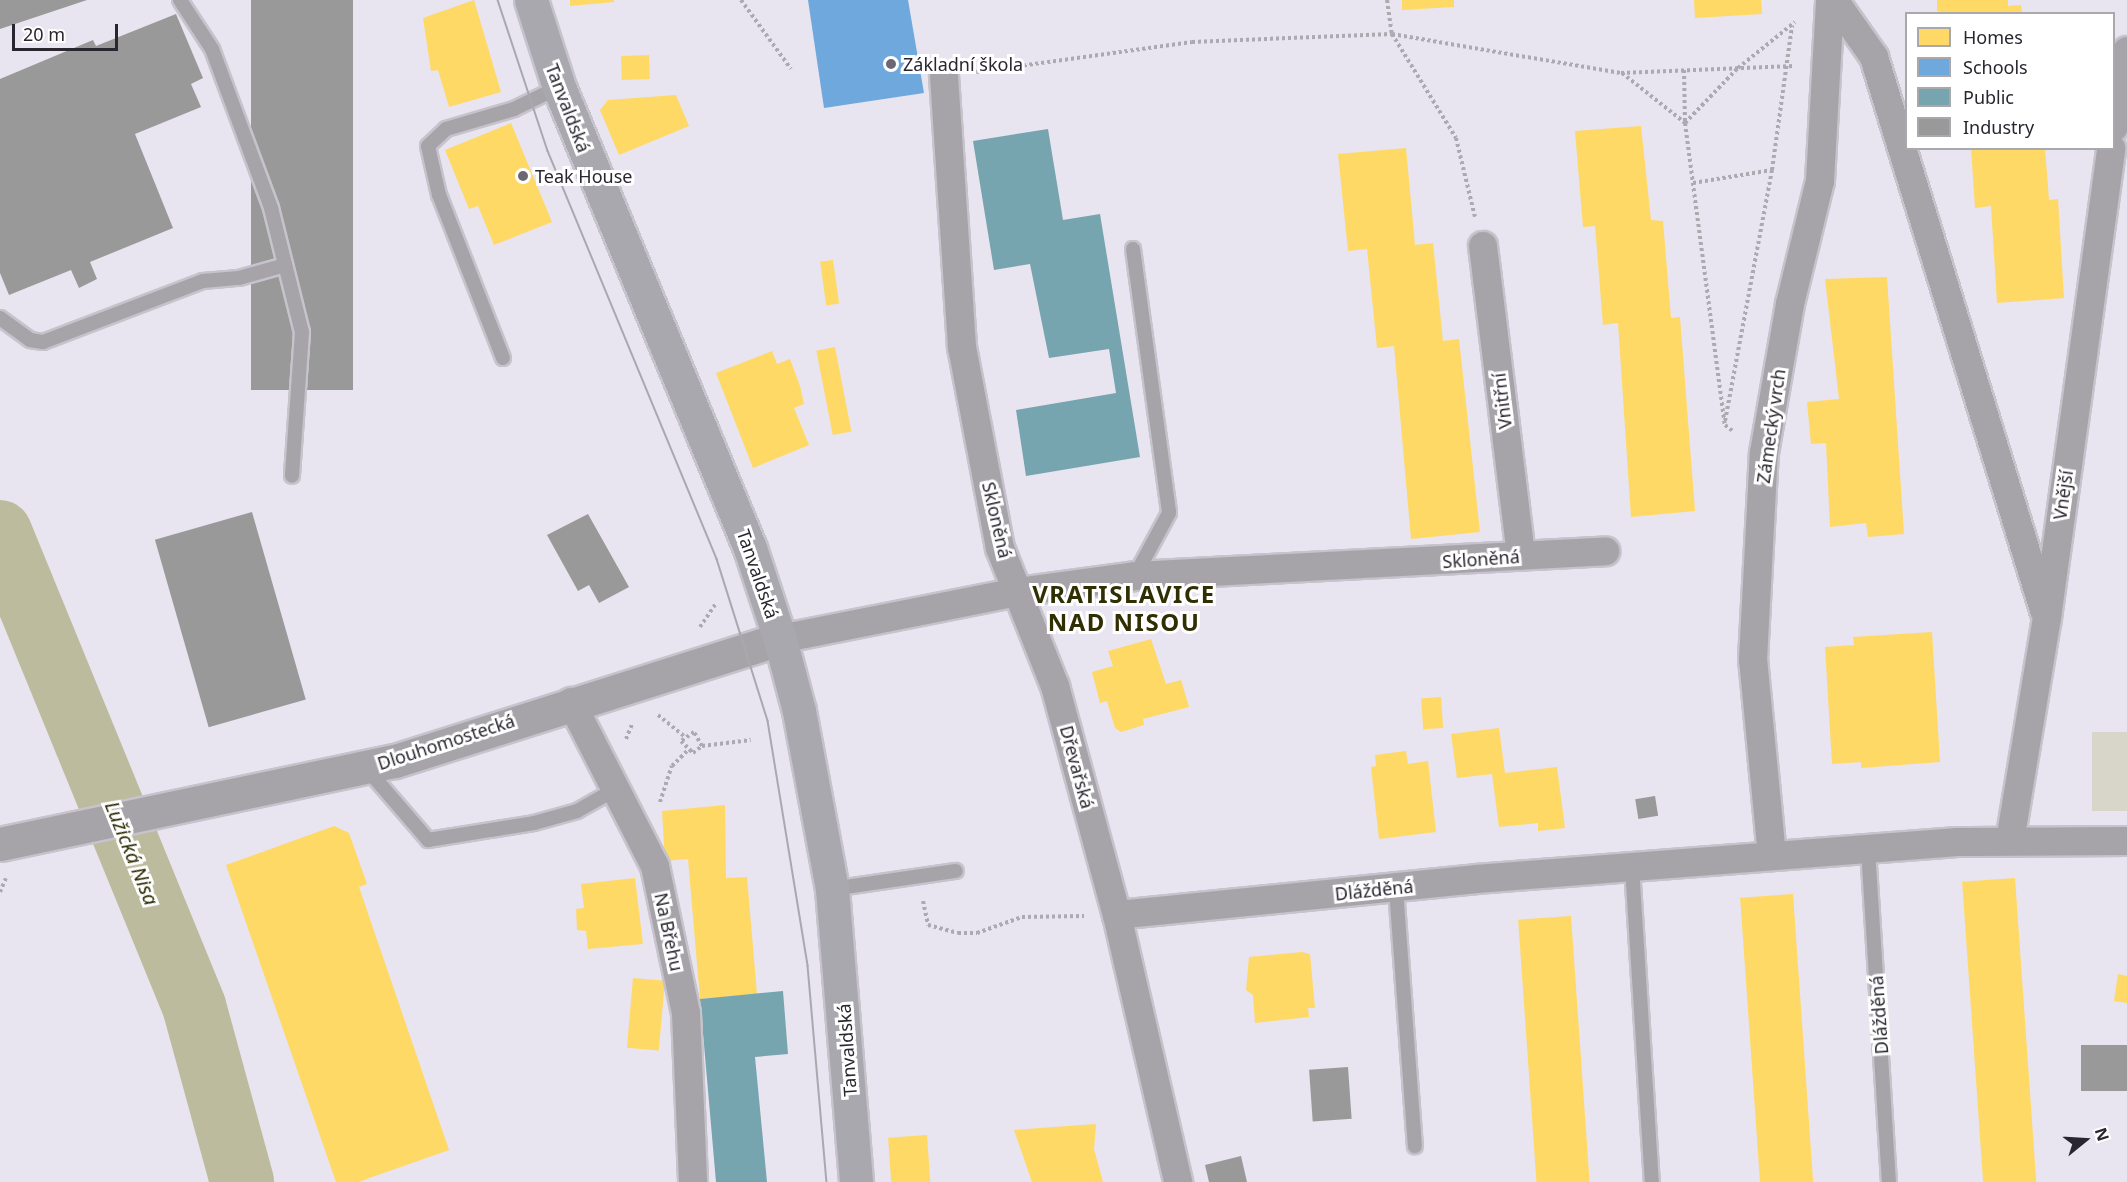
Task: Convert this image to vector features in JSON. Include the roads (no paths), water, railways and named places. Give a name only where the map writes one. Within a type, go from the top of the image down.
[{"type":"main road","name":"Tanvaldská","points":[[531,0],[558,87],[746,537],[780,639],[831,889],[856,1182]]},
{"type":"street","name":"Zámecký vrch","points":[[1772,856],[1753,660],[1764,453],[1790,304],[1820,181],[1832,0]]},
{"type":"street","name":"Zámecký vrch","points":[[1832,0],[1874,57],[2047,618]]},
{"type":"street","points":[[2115,121],[2127,51]]},
{"type":"street","name":"Skloněná","points":[[944,76],[962,347],[1000,548],[1017,592],[1135,576],[1605,551]]},
{"type":"street","name":"Vnější","points":[[2010,841],[2047,618],[2110,150]]},
{"type":"street","name":"Vnitřní","points":[[1483,246],[1521,556]]},
{"type":"street","points":[[780,639],[1017,592]]},
{"type":"street","name":"Dřevařská","points":[[1017,592],[1055,686],[1117,915],[1178,1182]]},
{"type":"street","name":"Dlouhomostecká","points":[[0,844],[366,767],[780,639]]},
{"type":"street","name":"Na Břehu","points":[[571,702],[655,866],[686,1013],[693,1182]]},
{"type":"street","name":"Dlážděná","points":[[1117,915],[1772,856],[2010,841],[2127,841]]},
{"type":"lane","points":[[180,0],[212,49],[271,208],[302,332],[292,476]]},
{"type":"lane","points":[[502,358],[438,195],[428,146],[446,129],[514,109],[558,87]]},
{"type":"lane","points":[[1133,249],[1169,513],[1135,576]]},
{"type":"lane","points":[[0,318],[30,340],[43,342],[202,281],[239,279],[285,265]]},
{"type":"lane","points":[[366,767],[428,840],[534,823],[577,811],[616,789]]},
{"type":"lane","name":"Dlážděná","points":[[1868,849],[1889,1182]]},
{"type":"lane","points":[[1632,867],[1652,1182]]},
{"type":"lane","points":[[831,889],[956,872]]},
{"type":"lane","points":[[1396,889],[1415,1146]]},
{"type":"waterway","name":"Lužická Nisa","points":[[0,532],[194,1006],[242,1182]]},
{"type":"tram line","points":[[498,0],[548,151],[717,559],[768,721],[808,966],[827,1182]]},
{"type":"place","name":"Základní škola","points":[[891,64]]},
{"type":"place","name":"Teak House","points":[[523,176]]},
{"type":"district","name":"VRATISLAVICE NAD NISOU","points":[[1124,608]]}]
